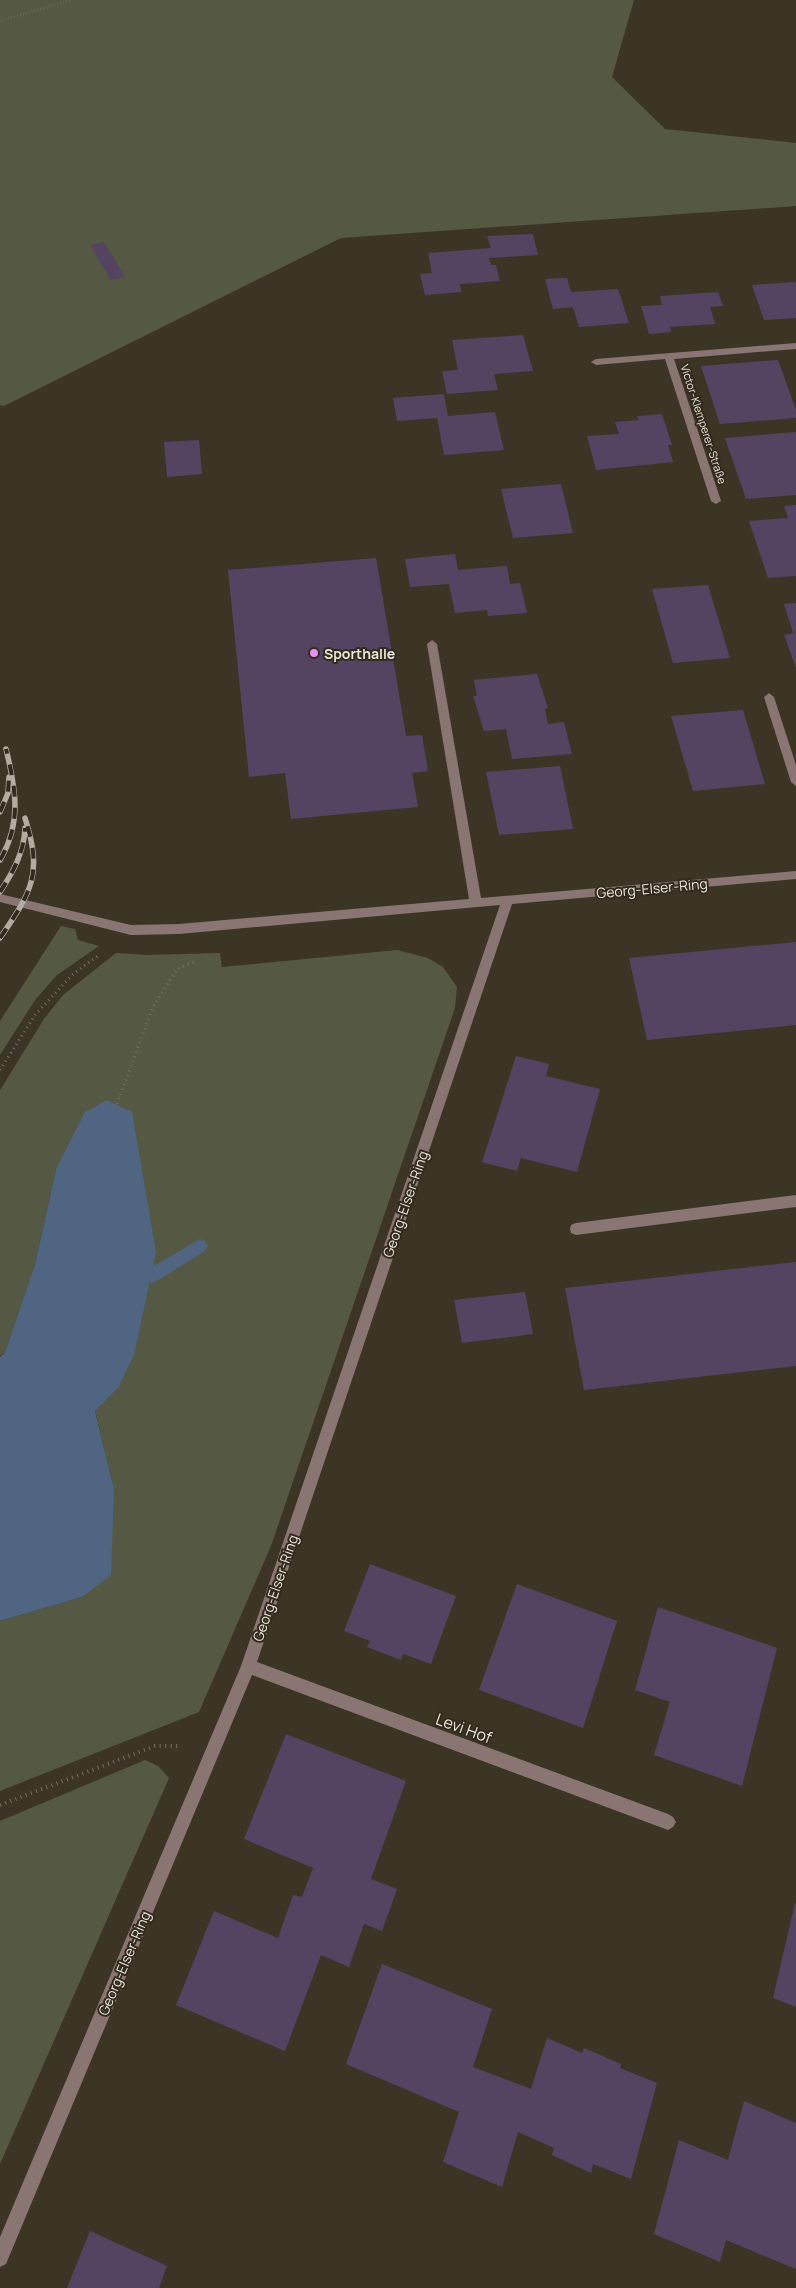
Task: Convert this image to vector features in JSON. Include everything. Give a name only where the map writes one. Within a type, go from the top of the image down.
[{"type":"street","name":"Victor-Klemperer-Straße","points":[[596,362],[796,346]]},
{"type":"street","name":"Victor-Klemperer-Straße","points":[[669,356],[716,501]]},
{"type":"street","points":[[432,644],[476,904]]},
{"type":"street","points":[[769,697],[796,782]]},
{"type":"street","name":"Georg-Elser-Ring","points":[[0,898],[131,930],[179,929],[796,875]]},
{"type":"street","name":"Georg-Elser-Ring","points":[[0,2258],[248,1666],[507,901]]},
{"type":"street","points":[[576,1228],[796,1201]]},
{"type":"street","name":"Levi Hof","points":[[248,1666],[668,1822]]},
{"type":"path","points":[[0,21],[71,0]]},
{"type":"path","points":[[0,1070],[35,1015],[72,975],[131,930]]},
{"type":"path","points":[[117,1104],[153,1007],[177,969],[199,960]]},
{"type":"path","points":[[0,1806],[155,1746],[216,1746]]},
{"type":"green space","points":[[0,0],[634,0],[612,77],[665,129],[796,143],[796,206],[341,238],[4,406],[0,405]]},
{"type":"green space","points":[[61,926],[75,929],[78,940],[99,946],[57,975],[35,1000],[0,1055],[0,1021]]},
{"type":"green space","points":[[397,950],[428,958],[443,967],[457,987],[455,1008],[271,1546],[199,1712],[0,1791],[0,1621],[82,1597],[114,1490],[95,1410],[118,1388],[56,1169],[35,1264],[5,1352],[0,1356],[0,1090],[44,1019],[63,995],[116,953],[147,955],[220,953],[222,967]]},
{"type":"green space","points":[[145,1760],[158,1766],[169,1778],[0,2164],[0,1821]]},
{"type":"water","points":[[107,1100],[132,1112],[156,1252],[134,1355],[118,1388],[95,1411],[114,1489],[111,1575],[82,1597],[0,1621],[0,1357],[5,1352],[35,1264],[56,1169],[85,1112]]},
{"type":"building","points":[[533,234],[538,255],[489,258],[491,265],[496,265],[500,281],[460,284],[461,292],[425,295],[420,274],[432,273],[428,253],[491,248],[487,236]]},
{"type":"building","points":[[104,242],[125,277],[111,280],[90,245]]},
{"type":"building","points":[[567,278],[571,292],[618,289],[629,323],[579,327],[573,307],[553,309],[545,279]]},
{"type":"building","points":[[796,282],[796,318],[764,320],[752,285]]},
{"type":"building","points":[[718,292],[723,306],[710,307],[715,324],[670,327],[671,332],[649,334],[641,306],[662,305],[660,296]]},
{"type":"building","points":[[523,335],[533,371],[494,374],[498,390],[447,394],[442,371],[458,370],[452,340]]},
{"type":"building","points":[[778,360],[796,410],[796,418],[720,424],[701,366]]},
{"type":"building","points":[[444,394],[448,416],[495,412],[504,450],[444,455],[437,418],[397,421],[393,398]]},
{"type":"building","points":[[662,414],[672,445],[668,445],[673,462],[596,470],[587,436],[619,434],[615,422],[639,420],[637,416]]},
{"type":"building","points":[[796,432],[796,495],[746,499],[725,438]]},
{"type":"building","points":[[199,440],[202,474],[167,477],[164,442]]},
{"type":"building","points":[[561,484],[573,533],[513,538],[501,489]]},
{"type":"building","points":[[796,505],[796,576],[768,578],[749,521],[788,518],[784,506]]},
{"type":"building","points":[[455,554],[458,570],[507,566],[510,584],[520,583],[527,613],[488,616],[487,610],[455,613],[449,584],[410,587],[405,559]]},
{"type":"building","name":"Sporthalle","points":[[376,558],[406,736],[422,735],[428,771],[412,773],[418,807],[291,819],[285,773],[249,777],[228,570]]},
{"type":"building","points":[[708,585],[730,658],[673,663],[652,589]]},
{"type":"building","points":[[796,603],[796,668],[784,635],[793,633],[784,604]]},
{"type":"building","points":[[537,674],[548,708],[545,709],[548,724],[564,722],[572,754],[512,759],[506,729],[484,731],[473,696],[477,696],[474,680]]},
{"type":"building","points":[[743,710],[765,784],[693,791],[671,716]]},
{"type":"building","points":[[560,766],[573,829],[499,835],[486,772]]},
{"type":"building","points":[[796,942],[796,1025],[647,1040],[629,958]]},
{"type":"building","points":[[516,1056],[549,1064],[546,1076],[600,1089],[577,1172],[521,1158],[517,1171],[482,1162]]},
{"type":"building","points":[[796,1262],[796,1366],[584,1390],[565,1288]]},
{"type":"building","points":[[525,1292],[533,1334],[462,1343],[454,1300]]},
{"type":"building","points":[[370,1564],[456,1596],[431,1664],[403,1654],[401,1660],[367,1647],[370,1641],[344,1631]]},
{"type":"building","points":[[517,1584],[617,1621],[583,1728],[479,1690]]},
{"type":"building","points":[[658,1607],[777,1648],[742,1786],[654,1755],[670,1702],[635,1690]]},
{"type":"building","points":[[286,1734],[406,1781],[371,1879],[397,1889],[382,1931],[364,1924],[349,1967],[321,1955],[285,2051],[176,2005],[214,1911],[278,1938],[293,1895],[302,1897],[313,1868],[244,1839]]},
{"type":"building","points":[[796,1903],[796,2007],[773,1998]]},
{"type":"building","points":[[382,1964],[492,2009],[473,2067],[531,2089],[547,2038],[582,2053],[584,2048],[621,2064],[620,2068],[657,2083],[631,2179],[593,2164],[591,2173],[552,2155],[554,2148],[518,2132],[502,2187],[443,2162],[459,2112],[346,2064]]},
{"type":"building","points":[[744,2101],[796,2123],[796,2269],[726,2240],[720,2262],[654,2234],[679,2140],[728,2160]]},
{"type":"building","points":[[90,2231],[167,2266],[159,2288],[67,2288]]},
{"type":"waterway","points":[[151,1276],[200,1246]]},
{"type":"railway","points":[[0,860],[12,832],[15,806],[6,749]]},
{"type":"railway","points":[[0,812],[8,793],[9,777]]},
{"type":"railway","points":[[0,938],[20,907],[31,881],[33,854],[25,818]]},
{"type":"railway","points":[[0,892],[17,862],[25,828]]},
{"type":"place","name":"Sporthalle","points":[[314,653]]}]
